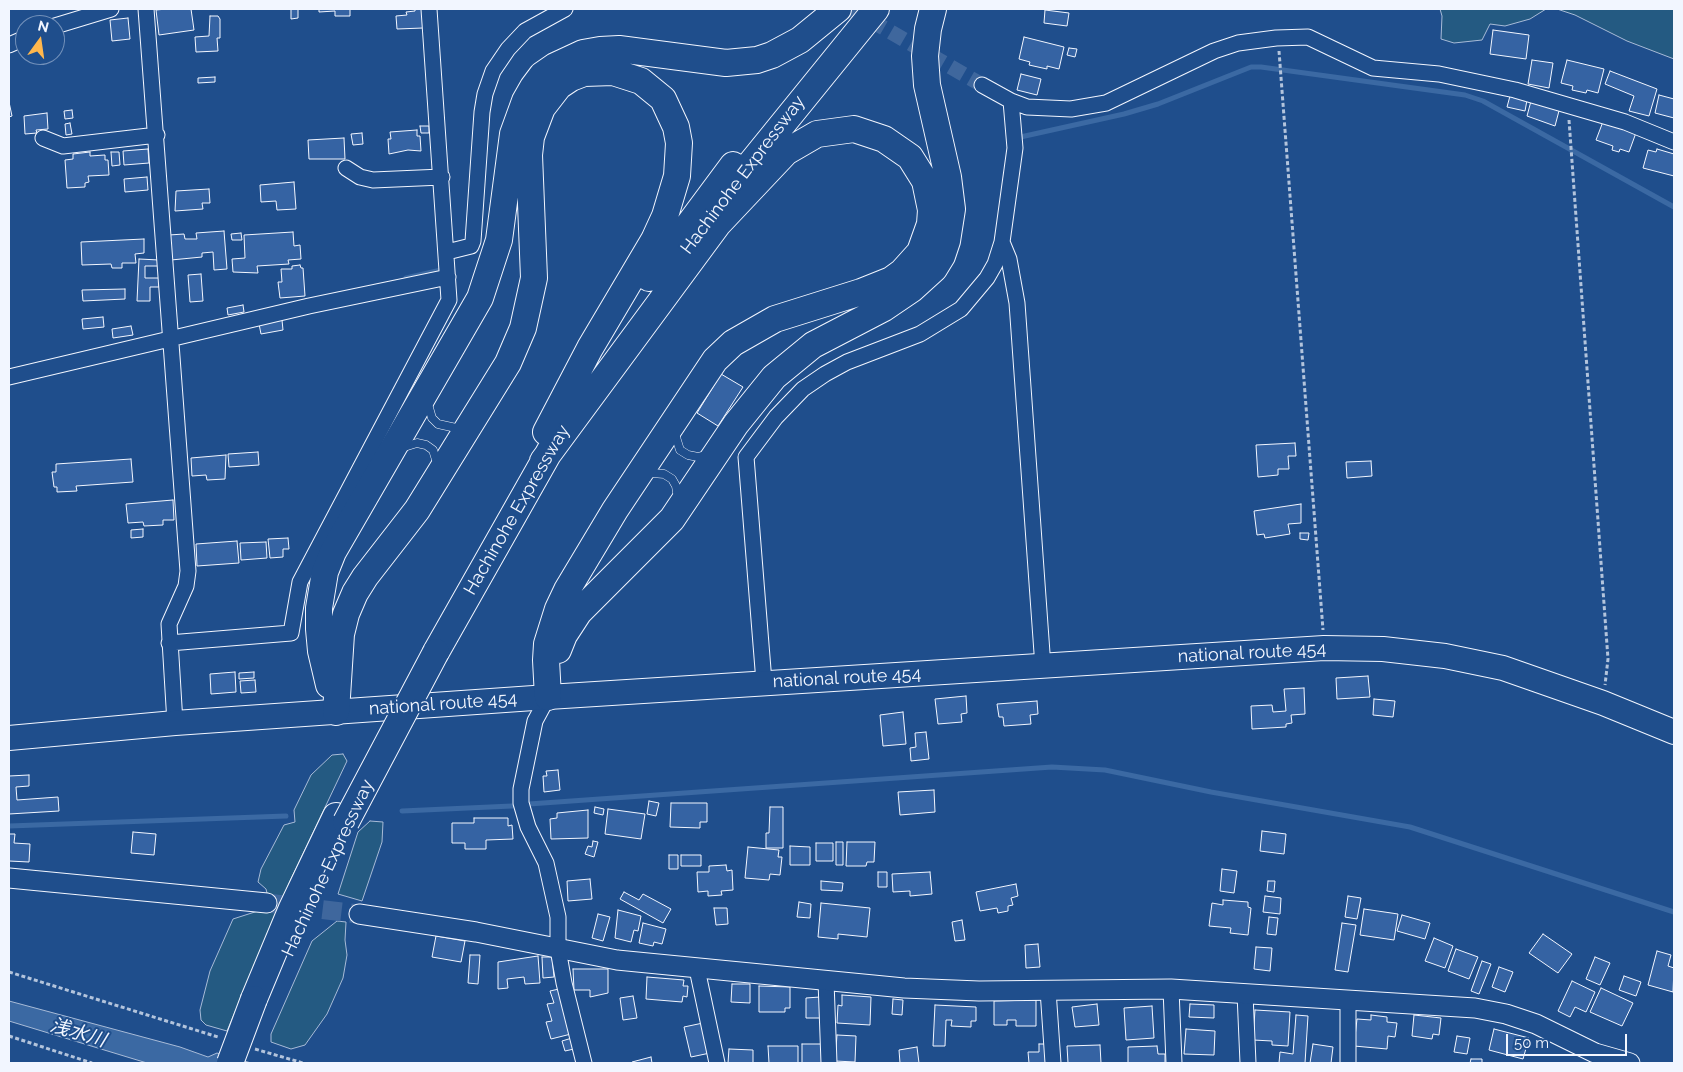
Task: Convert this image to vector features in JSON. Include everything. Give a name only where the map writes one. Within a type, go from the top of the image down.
[{"type":"highway","points":[[336,712],[321,651],[319,608],[323,581],[333,552],[471,314],[488,278],[499,240],[513,134],[525,101],[542,75],[569,58],[600,50],[619,49],[726,63],[757,60],[772,55],[800,40],[838,9]]},
{"type":"highway","name":"Hachinohe Expressway","points":[[241,1058],[292,908],[546,432],[641,290],[715,186],[859,9]]},
{"type":"highway","name":"Hachinohe Expressway","points":[[429,651],[543,461],[640,313],[737,178],[876,9]]},
{"type":"highway","points":[[548,697],[559,647],[571,624],[672,519],[761,391],[785,366],[813,345],[906,294],[924,280],[942,256],[947,241],[952,209],[948,177],[927,84],[925,56],[928,29],[934,9]]},
{"type":"highway","points":[[336,712],[339,651],[346,614],[365,577],[417,510],[475,419],[512,354],[529,311],[534,264],[529,155],[536,122],[550,96],[571,78],[591,72],[613,72],[641,81],[663,100],[676,127],[679,150],[677,176],[665,216],[654,240],[590,348],[546,432]]},
{"type":"highway","points":[[543,461],[718,224],[786,152],[817,134],[834,130],[854,129],[869,132],[898,147],[910,157],[925,181],[931,210],[926,239],[920,252],[902,272],[877,286],[796,311],[753,330],[733,343],[715,360],[680,410],[582,563],[558,610],[547,644],[548,697]]},
{"type":"highway","name":"national route 454","points":[[9,738],[175,723],[764,682],[1043,667],[1324,648],[1383,649],[1445,656],[1503,668],[1603,703],[1674,732]]},
{"type":"street","points":[[65,23],[111,9]]},
{"type":"street","points":[[146,9],[157,135],[188,571],[186,586],[170,624],[169,643],[175,723]]},
{"type":"street","points":[[169,643],[291,633],[300,582],[449,300],[429,9]]},
{"type":"street","points":[[447,252],[471,246],[473,241],[482,112],[485,94],[493,71],[508,49],[525,31],[565,9]]},
{"type":"street","points":[[982,85],[1011,101],[1027,107],[1072,109],[1106,103],[1214,51],[1238,43],[1276,38],[1308,37],[1373,68],[1439,74],[1568,105],[1625,122],[1674,142]]},
{"type":"street","points":[[764,682],[746,457],[776,417],[803,389],[847,362],[920,334],[961,309],[987,278],[995,264],[1002,242],[1015,148],[1011,101]]},
{"type":"street","points":[[43,138],[63,146],[157,135]]},
{"type":"street","points":[[346,168],[360,177],[373,180],[442,177]]},
{"type":"street","points":[[1002,242],[1009,259],[1017,303],[1043,667]]},
{"type":"street","points":[[9,377],[309,306],[448,277]]},
{"type":"street","points":[[548,697],[535,721],[521,790],[521,803],[528,827],[546,863],[558,917],[558,949],[564,983],[584,1063]]},
{"type":"street","points":[[9,878],[267,903]]},
{"type":"street","points":[[359,914],[412,920],[617,960],[904,988],[979,991],[1171,989],[1475,1008],[1506,1014],[1536,1024],[1595,1053],[1630,1063]]},
{"type":"street","points":[[697,969],[717,1063]]},
{"type":"street","points":[[826,981],[829,1063]]},
{"type":"street","points":[[1171,989],[1174,1063]]},
{"type":"street","points":[[1048,990],[1053,1063]]},
{"type":"street","points":[[1245,994],[1248,1063]]},
{"type":"street","points":[[1348,1001],[1348,1063]]},
{"type":"lane","points":[[431,384],[428,411],[438,424],[456,428],[464,426],[475,419]]},
{"type":"lane","points":[[680,410],[674,433],[680,450],[688,455],[698,457],[708,455],[720,448]]},
{"type":"lane","points":[[384,465],[398,450],[408,444],[426,445],[433,450],[436,456],[437,464],[433,485]]},
{"type":"lane","points":[[630,487],[652,473],[664,474],[672,478],[678,495],[678,504],[672,519]]},
{"type":"path","points":[[1276,38],[1280,56],[1324,648]]},
{"type":"path","points":[[1568,105],[1608,659],[1603,703]]},
{"type":"path","points":[[9,972],[223,1039]]},
{"type":"path","points":[[9,1036],[92,1063]]},
{"type":"path","points":[[241,1058],[303,1063]]},
{"type":"shaded area","points":[[1440,9],[1546,9],[1530,19],[1505,26],[1490,24],[1482,40],[1454,43],[1441,39],[1442,16]]},
{"type":"shaded area","points":[[1557,9],[1674,9],[1674,59],[1627,41],[1575,15]]},
{"type":"shaded area","points":[[343,754],[347,761],[290,881],[227,1031],[206,1025],[201,1020],[200,1010],[210,971],[233,919],[261,910],[268,897],[266,889],[258,882],[261,869],[284,825],[295,822],[294,810],[311,775],[332,755]]},
{"type":"shaded area","points":[[370,821],[383,822],[382,842],[362,901],[338,894],[358,832]]},
{"type":"shaded area","points":[[337,921],[346,922],[345,940],[347,955],[343,978],[327,1014],[305,1045],[291,1049],[271,1042],[271,1034],[312,941]]},
{"type":"water","name":"浅水川","points":[[9,1001],[180,1047],[208,1057],[217,1053],[251,1063],[147,1063],[9,1021]]},
{"type":"building","points":[[191,9],[194,30],[159,35],[156,10]]},
{"type":"building","points":[[291,9],[298,9],[298,18],[291,19]]},
{"type":"building","points":[[319,9],[350,9],[350,16],[335,16],[335,11],[319,12]]},
{"type":"building","points":[[415,9],[422,9],[423,28],[397,29],[396,16],[407,15],[406,12],[415,11]]},
{"type":"building","points":[[1045,10],[1069,13],[1067,26],[1044,23]]},
{"type":"building","points":[[210,16],[218,16],[220,19],[220,38],[217,38],[218,51],[196,52],[195,37],[209,36]]},
{"type":"building","points":[[128,18],[130,39],[112,41],[110,20]]},
{"type":"building","points":[[1493,30],[1529,35],[1526,59],[1490,54]]},
{"type":"building","points":[[1024,37],[1064,47],[1059,69],[1047,66],[1047,69],[1029,65],[1030,62],[1019,59]]},
{"type":"building","points":[[1069,48],[1077,49],[1075,57],[1067,55]]},
{"type":"building","points":[[1532,60],[1553,63],[1549,88],[1528,84]]},
{"type":"building","points":[[1567,60],[1604,69],[1598,93],[1587,90],[1586,93],[1572,90],[1573,86],[1561,83]]},
{"type":"building","points":[[1610,71],[1657,89],[1649,116],[1629,111],[1634,96],[1605,84]]},
{"type":"building","points":[[1021,74],[1041,79],[1037,95],[1017,90]]},
{"type":"building","points":[[215,77],[215,82],[198,83],[198,78]]},
{"type":"building","points":[[1659,95],[1674,99],[1674,118],[1655,113]]},
{"type":"building","points":[[1510,96],[1527,100],[1525,111],[1507,107]]},
{"type":"building","points":[[1531,101],[1560,107],[1555,126],[1527,116]]},
{"type":"building","points":[[9,102],[12,116],[9,117]]},
{"type":"building","points":[[72,110],[73,118],[65,119],[64,111]]},
{"type":"building","points":[[47,113],[48,129],[36,130],[37,133],[25,134],[24,116]]},
{"type":"building","points":[[1604,119],[1637,130],[1629,152],[1620,149],[1619,152],[1612,150],[1613,146],[1596,140]]},
{"type":"building","points":[[70,123],[72,134],[66,135],[65,124]]},
{"type":"building","points":[[420,126],[429,126],[429,133],[421,133]]},
{"type":"building","points":[[417,130],[417,136],[420,136],[421,151],[408,150],[389,154],[388,139],[391,139],[390,132]]},
{"type":"building","points":[[362,133],[363,144],[353,145],[351,134]]},
{"type":"building","points":[[344,138],[345,159],[309,159],[308,140]]},
{"type":"building","points":[[148,149],[149,163],[124,165],[123,151]]},
{"type":"building","points":[[1657,149],[1674,154],[1674,176],[1643,168],[1648,150],[1656,152]]},
{"type":"building","points":[[90,152],[90,156],[105,155],[105,160],[108,160],[109,175],[88,176],[89,182],[85,183],[85,187],[67,188],[65,160],[73,159],[73,154]]},
{"type":"building","points":[[111,152],[119,152],[120,165],[112,166]]},
{"type":"building","points":[[147,177],[148,190],[125,192],[124,179]]},
{"type":"building","points":[[294,182],[296,209],[277,210],[276,201],[261,202],[260,185]]},
{"type":"building","points":[[209,189],[210,203],[202,203],[203,209],[175,211],[176,191]]},
{"type":"building","points":[[224,231],[227,269],[214,270],[213,252],[202,253],[202,257],[171,260],[169,235],[184,234],[185,239],[197,239],[196,233]]},
{"type":"building","points":[[293,232],[294,246],[300,245],[301,259],[288,260],[289,264],[257,266],[258,273],[233,272],[232,259],[245,258],[244,235]]},
{"type":"building","points":[[241,233],[242,240],[232,240],[231,234]]},
{"type":"building","points":[[144,239],[144,253],[135,254],[136,263],[122,263],[122,268],[112,268],[111,264],[82,265],[81,242]]},
{"type":"building","points":[[139,259],[159,260],[159,266],[145,266],[145,278],[159,278],[159,287],[150,287],[150,301],[137,301]]},
{"type":"building","points":[[300,265],[303,268],[305,296],[280,298],[278,282],[282,282],[281,269],[292,269],[292,266]]},
{"type":"building","points":[[201,274],[203,301],[190,302],[188,275]]},
{"type":"building","points":[[125,289],[125,299],[83,301],[82,290]]},
{"type":"building","points":[[243,305],[244,312],[228,315],[227,308]]},
{"type":"building","points":[[103,317],[104,327],[83,329],[82,319]]},
{"type":"building","points":[[282,320],[283,330],[261,334],[259,324]]},
{"type":"building","points":[[131,326],[133,335],[113,338],[112,329]]},
{"type":"building","points":[[721,374],[743,387],[718,426],[697,413]]},
{"type":"building","points":[[1295,443],[1296,456],[1288,456],[1289,469],[1278,469],[1278,475],[1258,477],[1256,445]]},
{"type":"building","points":[[258,452],[259,465],[229,467],[228,454]]},
{"type":"building","points":[[226,455],[225,479],[207,480],[206,475],[192,476],[191,458]]},
{"type":"building","points":[[131,459],[133,482],[76,486],[77,491],[57,492],[57,487],[54,487],[52,472],[56,472],[56,464]]},
{"type":"building","points":[[1371,461],[1372,476],[1347,478],[1346,462]]},
{"type":"building","points":[[173,500],[174,520],[163,520],[163,525],[144,526],[143,522],[128,523],[126,504]]},
{"type":"building","points":[[1301,504],[1301,523],[1288,524],[1290,534],[1265,538],[1264,534],[1257,535],[1254,511]]},
{"type":"building","points":[[143,529],[143,537],[131,538],[131,530]]},
{"type":"building","points":[[1300,533],[1309,533],[1308,540],[1300,539]]},
{"type":"building","points":[[288,538],[289,549],[283,549],[283,557],[270,558],[268,539]]},
{"type":"building","points":[[237,541],[239,563],[197,566],[196,544]]},
{"type":"building","points":[[266,542],[267,558],[241,560],[240,543]]},
{"type":"building","points":[[235,672],[236,692],[211,694],[210,674]]},
{"type":"building","points":[[254,672],[254,678],[239,679],[239,673]]},
{"type":"building","points":[[1368,676],[1370,697],[1337,699],[1336,678]]},
{"type":"building","points":[[255,680],[256,692],[241,693],[240,681]]},
{"type":"building","points":[[1304,688],[1305,714],[1291,715],[1292,723],[1286,724],[1286,727],[1252,729],[1251,706],[1272,705],[1273,712],[1286,711],[1284,689]]},
{"type":"building","points":[[966,696],[967,713],[961,714],[962,722],[938,724],[935,699]]},
{"type":"building","points":[[1374,699],[1395,701],[1393,717],[1373,715]]},
{"type":"building","points":[[1037,701],[1038,714],[1030,715],[1031,724],[1004,726],[1003,717],[999,717],[997,704]]},
{"type":"building","points":[[903,712],[906,744],[883,746],[880,715]]},
{"type":"building","points":[[926,732],[929,759],[911,761],[910,748],[916,747],[915,733]]},
{"type":"building","points":[[558,770],[560,790],[544,792],[543,776],[547,776],[546,771]]},
{"type":"building","points":[[29,775],[29,786],[16,787],[17,800],[58,797],[59,811],[9,814],[9,776]]},
{"type":"building","points":[[934,790],[935,812],[900,815],[898,792]]},
{"type":"building","points":[[649,801],[659,803],[656,816],[647,814]]},
{"type":"building","points":[[671,803],[707,803],[707,822],[700,822],[700,828],[670,827]]},
{"type":"building","points":[[595,807],[604,809],[603,815],[594,813]]},
{"type":"building","points":[[770,807],[783,807],[783,848],[766,848],[766,833],[769,833]]},
{"type":"building","points":[[608,809],[645,814],[641,839],[605,834]]},
{"type":"building","points":[[588,810],[588,838],[551,839],[550,819],[557,818],[557,813]]},
{"type":"building","points":[[474,818],[508,818],[508,826],[512,825],[513,839],[486,840],[486,849],[465,849],[465,843],[452,843],[452,823],[474,823]]},
{"type":"building","points":[[1262,831],[1286,834],[1284,854],[1260,851]]},
{"type":"building","points":[[133,832],[156,834],[154,855],[131,853]]},
{"type":"building","points":[[9,834],[15,834],[14,843],[30,844],[29,862],[9,861]]},
{"type":"building","points":[[593,841],[598,842],[594,857],[585,854],[588,846],[592,847]]},
{"type":"building","points":[[836,842],[843,842],[843,865],[836,865]]},
{"type":"building","points":[[847,842],[875,842],[874,862],[867,862],[866,866],[846,866]]},
{"type":"building","points":[[816,843],[833,843],[833,861],[816,861]]},
{"type":"building","points":[[790,846],[810,847],[810,865],[790,865]]},
{"type":"building","points":[[748,847],[779,850],[778,857],[782,857],[780,875],[770,874],[769,880],[745,878]]},
{"type":"building","points":[[669,855],[678,855],[678,869],[669,869]]},
{"type":"building","points":[[681,855],[701,855],[701,866],[681,866]]},
{"type":"building","points":[[726,865],[727,871],[732,870],[733,890],[721,891],[722,895],[708,896],[708,891],[698,892],[697,872],[709,872],[709,866]]},
{"type":"building","points":[[1222,869],[1237,871],[1234,893],[1220,891]]},
{"type":"building","points":[[878,872],[887,872],[887,887],[878,887]]},
{"type":"building","points":[[930,872],[932,894],[910,896],[910,891],[893,892],[892,874]]},
{"type":"building","points":[[590,879],[592,899],[568,901],[567,881]]},
{"type":"building","points":[[821,881],[843,883],[842,891],[821,890]]},
{"type":"building","points":[[1268,881],[1275,881],[1274,892],[1267,891]]},
{"type":"building","points":[[1016,884],[1018,896],[1011,898],[1013,905],[1008,906],[1008,911],[998,913],[997,908],[980,911],[976,892]]},
{"type":"building","points":[[624,892],[639,900],[643,894],[671,909],[663,923],[620,899]]},
{"type":"building","points":[[1265,896],[1281,898],[1280,914],[1263,912]]},
{"type":"building","points":[[1348,896],[1361,898],[1357,919],[1345,917]]},
{"type":"building","points":[[1223,900],[1248,902],[1248,907],[1251,908],[1248,935],[1230,933],[1231,928],[1209,926],[1212,903],[1223,905]]},
{"type":"building","points":[[799,902],[811,904],[810,918],[797,917]]},
{"type":"building","points":[[821,903],[870,908],[867,937],[838,934],[838,939],[818,937]]},
{"type":"building","points":[[714,908],[727,908],[728,924],[716,925]]},
{"type":"building","points":[[1364,909],[1398,914],[1394,940],[1360,935]]},
{"type":"building","points":[[618,910],[641,916],[638,931],[634,930],[631,942],[615,938]]},
{"type":"building","points":[[598,914],[610,917],[603,941],[592,938]]},
{"type":"building","points":[[1402,915],[1430,923],[1425,939],[1397,931]]},
{"type":"building","points":[[1269,917],[1278,918],[1276,935],[1267,934]]},
{"type":"building","points":[[962,920],[965,940],[955,941],[952,922]]},
{"type":"building","points":[[643,923],[666,929],[662,944],[654,942],[653,946],[639,943]]},
{"type":"building","points":[[1342,923],[1356,925],[1348,972],[1335,970]]},
{"type":"building","points":[[1543,934],[1572,954],[1558,973],[1529,953]]},
{"type":"building","points":[[436,936],[465,941],[461,962],[432,957]]},
{"type":"building","points":[[1434,938],[1453,946],[1445,968],[1425,961]]},
{"type":"building","points":[[1038,944],[1040,967],[1026,968],[1025,945]]},
{"type":"building","points":[[1256,947],[1272,948],[1270,971],[1254,969]]},
{"type":"building","points":[[1456,949],[1478,957],[1469,979],[1448,971]]},
{"type":"building","points":[[1657,951],[1671,955],[1668,966],[1674,968],[1673,992],[1648,985]]},
{"type":"building","points":[[470,955],[480,955],[478,984],[468,983]]},
{"type":"building","points":[[538,956],[540,983],[525,984],[524,977],[507,979],[508,988],[498,989],[498,962]]},
{"type":"building","points":[[542,957],[552,957],[554,977],[543,978]]},
{"type":"building","points":[[1595,957],[1610,963],[1600,985],[1586,979]]},
{"type":"building","points":[[1482,961],[1491,964],[1479,994],[1471,991]]},
{"type":"building","points":[[1499,967],[1513,972],[1505,992],[1492,987]]},
{"type":"building","points":[[573,969],[608,969],[608,993],[590,997],[590,990],[574,990]]},
{"type":"building","points":[[1624,976],[1641,982],[1636,996],[1619,990]]},
{"type":"building","points":[[647,977],[684,980],[683,986],[688,986],[687,997],[683,996],[682,1002],[646,999]]},
{"type":"building","points":[[1572,981],[1595,992],[1586,1012],[1575,1007],[1570,1017],[1558,1011]]},
{"type":"building","points":[[732,984],[750,984],[750,1003],[731,1002]]},
{"type":"building","points":[[759,986],[790,987],[790,1008],[785,1008],[785,1012],[759,1012]]},
{"type":"building","points":[[1601,988],[1633,1003],[1622,1026],[1590,1012]]},
{"type":"building","points":[[559,989],[571,1034],[551,1039],[546,1022],[552,1021],[547,1004],[554,1003],[550,991]]},
{"type":"building","points":[[842,995],[871,997],[870,1025],[837,1023],[838,1005],[842,1006]]},
{"type":"building","points":[[633,996],[637,1018],[623,1020],[620,998]]},
{"type":"building","points":[[820,997],[820,1018],[806,1018],[806,998]]},
{"type":"building","points":[[893,999],[903,1000],[902,1015],[892,1014]]},
{"type":"building","points":[[1036,1000],[1036,1026],[1016,1026],[1016,1020],[1007,1020],[1007,1025],[994,1025],[994,1001]]},
{"type":"building","points":[[1097,1004],[1099,1025],[1075,1027],[1072,1007]]},
{"type":"building","points":[[1190,1004],[1214,1005],[1214,1018],[1189,1017]]},
{"type":"building","points":[[935,1005],[976,1007],[976,1021],[971,1021],[971,1027],[951,1026],[952,1020],[946,1020],[945,1046],[933,1046]]},
{"type":"building","points":[[1152,1006],[1154,1038],[1126,1040],[1124,1008]]},
{"type":"building","points":[[1255,1010],[1290,1012],[1288,1046],[1272,1045],[1272,1041],[1253,1040]]},
{"type":"building","points":[[1296,1015],[1308,1016],[1305,1063],[1279,1063],[1280,1052],[1293,1054]]},
{"type":"building","points":[[1371,1015],[1387,1017],[1387,1022],[1397,1023],[1395,1037],[1388,1036],[1387,1049],[1354,1046],[1357,1019],[1371,1020]]},
{"type":"building","points":[[1414,1015],[1441,1018],[1439,1035],[1433,1034],[1432,1039],[1412,1036]]},
{"type":"building","points":[[703,1023],[710,1053],[691,1057],[684,1027]]},
{"type":"building","points":[[1186,1029],[1215,1031],[1214,1055],[1184,1054]]},
{"type":"building","points":[[1494,1029],[1529,1038],[1523,1059],[1489,1050]]},
{"type":"building","points":[[837,1035],[856,1036],[855,1062],[835,1061]]},
{"type":"building","points":[[1457,1036],[1470,1038],[1467,1054],[1454,1052]]},
{"type":"building","points":[[572,1038],[574,1049],[565,1051],[562,1041]]},
{"type":"building","points":[[802,1044],[821,1044],[822,1063],[802,1063]]},
{"type":"building","points":[[1039,1044],[1048,1044],[1048,1063],[1029,1063],[1028,1052],[1039,1052]]},
{"type":"building","points":[[1313,1044],[1333,1047],[1331,1063],[1310,1063]]},
{"type":"building","points":[[1100,1045],[1101,1063],[1068,1063],[1067,1046]]},
{"type":"building","points":[[768,1046],[798,1046],[798,1063],[769,1063]]},
{"type":"building","points":[[1157,1046],[1158,1054],[1165,1054],[1165,1063],[1128,1063],[1128,1047]]},
{"type":"building","points":[[917,1047],[919,1063],[900,1063],[899,1050]]},
{"type":"building","points":[[729,1049],[753,1050],[753,1063],[728,1063]]},
{"type":"building","points":[[651,1057],[652,1063],[632,1063],[632,1062]]},
{"type":"building","points":[[1471,1059],[1482,1059],[1482,1063],[1470,1063]]},
{"type":"waterway","points":[[1016,138],[1124,114],[1158,104],[1251,67],[1261,67],[1465,95],[1483,101],[1674,207]]},
{"type":"waterway","points":[[406,278],[441,270]]},
{"type":"waterway","points":[[529,804],[1052,767],[1105,770],[1211,792],[1410,827],[1674,912]]},
{"type":"waterway","points":[[402,811],[512,806]]},
{"type":"waterway","points":[[9,826],[286,816]]},
{"type":"tunnel","points":[[851,9],[982,85]]},
{"type":"tunnel","points":[[267,903],[359,914]]}]
